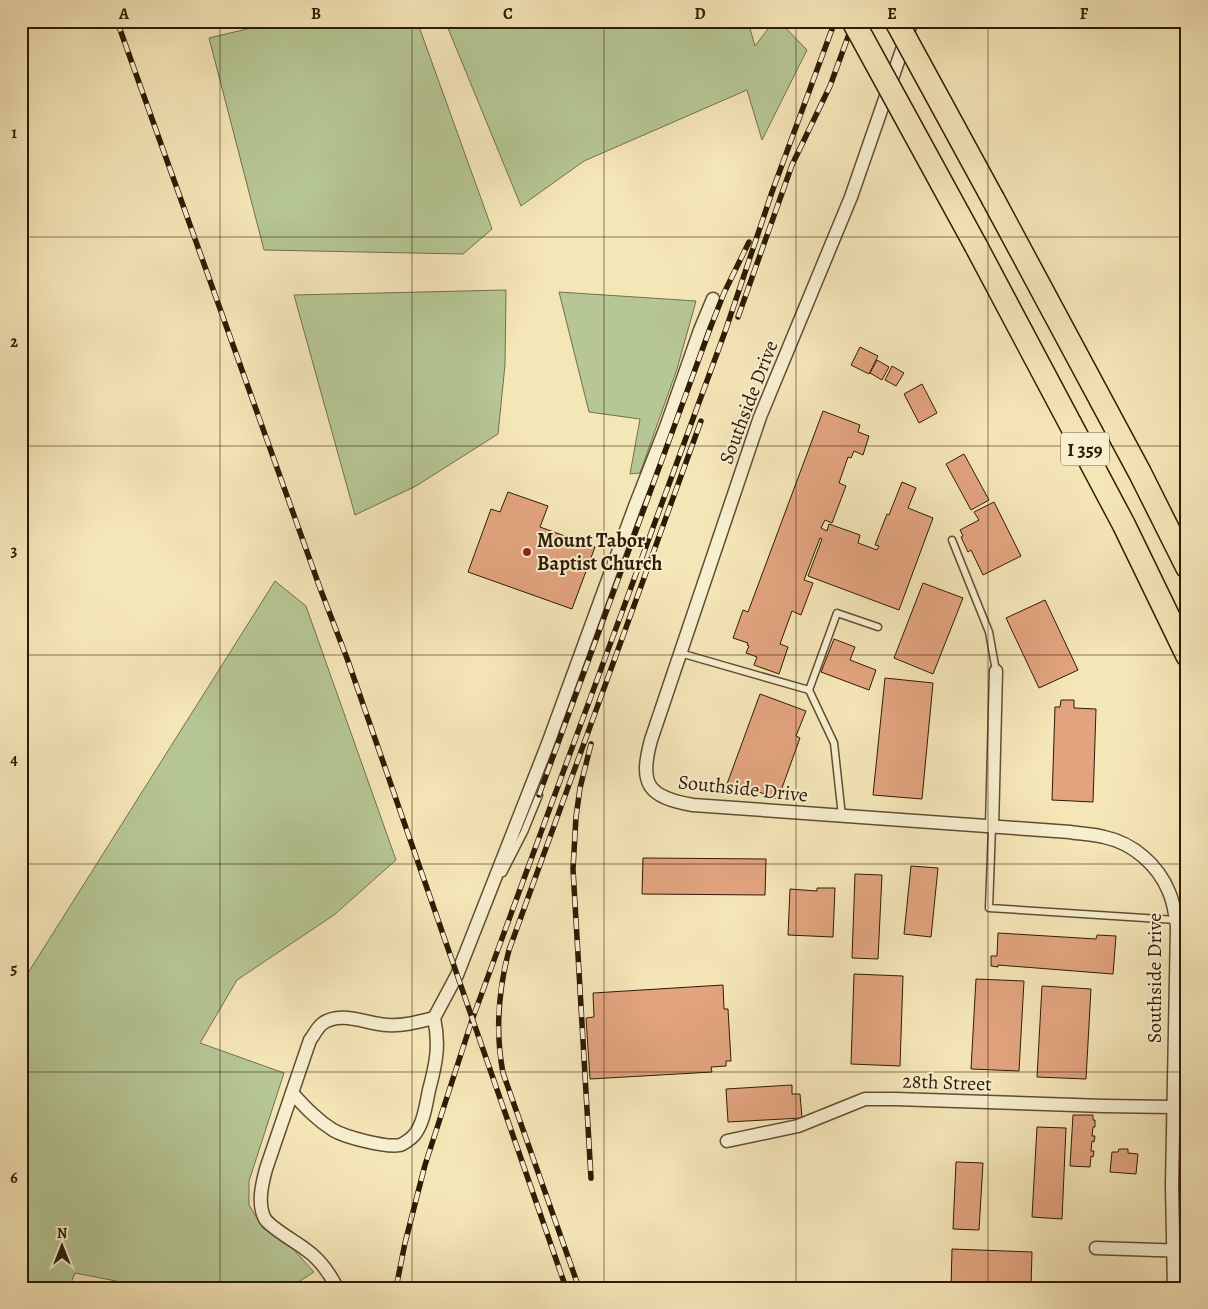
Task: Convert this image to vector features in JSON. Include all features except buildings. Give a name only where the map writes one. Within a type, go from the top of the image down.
[{"type":"highway","name":"I 359","points":[[853,21],[976,246],[1124,525],[1187,655]]},
{"type":"highway","name":"I 359","points":[[896,21],[1140,473],[1187,567]]},
{"type":"street","name":"Southside Drive","points":[[912,21],[851,197],[760,417],[647,754],[645,769],[648,785],[660,796],[676,802],[693,805],[1070,832],[1105,837],[1122,842],[1137,851],[1150,863],[1169,892],[1176,920],[1177,960],[1172,1107],[1172,1251],[1174,1288]]},
{"type":"street","points":[[293,1094],[312,1115],[334,1131],[366,1141],[400,1145],[414,1135],[422,1120],[438,1053],[438,1036],[434,1018],[457,975],[547,746],[713,299]]},
{"type":"street","points":[[992,827],[996,671]]},
{"type":"street","points":[[337,1288],[330,1274],[319,1261],[265,1219],[261,1203],[262,1185],[266,1169],[310,1040],[320,1025],[330,1019],[347,1018],[370,1023],[404,1025],[434,1018]]},
{"type":"street","name":"28th Street","points":[[727,1141],[798,1126],[865,1099],[1172,1107]]},
{"type":"street","points":[[1096,1248],[1187,1252]]},
{"type":"lane","points":[[952,540],[988,632],[996,671]]},
{"type":"lane","points":[[842,816],[834,743],[809,690],[838,613],[878,627]]},
{"type":"lane","points":[[680,653],[809,690]]},
{"type":"lane","points":[[479,921],[524,832],[539,795]]},
{"type":"lane","points":[[992,827],[989,908],[1176,920]]},
{"type":"green space","points":[[265,21],[417,21],[492,229],[463,254],[264,250],[209,38],[264,25]]},
{"type":"green space","points":[[445,21],[748,21],[755,46],[774,21],[779,21],[807,50],[762,140],[747,90],[584,161],[521,206]]},
{"type":"green space","points":[[506,290],[505,365],[498,434],[416,486],[355,515],[294,295]]},
{"type":"green space","points":[[559,292],[696,301],[677,369],[640,473],[630,474],[640,419],[589,412]]},
{"type":"green space","points":[[275,581],[306,606],[396,860],[334,915],[237,980],[200,1043],[284,1073],[249,1181],[249,1205],[263,1228],[294,1250],[314,1272],[292,1286],[284,1288],[152,1288],[75,1273],[69,1288],[21,1288],[21,984]]},
{"type":"railway","points":[[117,21],[320,588],[348,661],[566,1288]]},
{"type":"railway","points":[[396,1288],[405,1243],[425,1165],[472,1020],[726,329],[772,192],[835,21]]},
{"type":"railway","points":[[738,317],[792,165],[830,86],[852,26]]},
{"type":"railway","points":[[539,795],[711,326],[724,293],[749,242]]},
{"type":"railway","points":[[579,1288],[503,1073],[498,1027],[502,981],[509,950],[701,421]]},
{"type":"railway","points":[[591,744],[580,788],[573,869],[591,1178]]},
{"type":"place","name":"Mount Tabor Baptist Church","points":[[527,552]]}]
